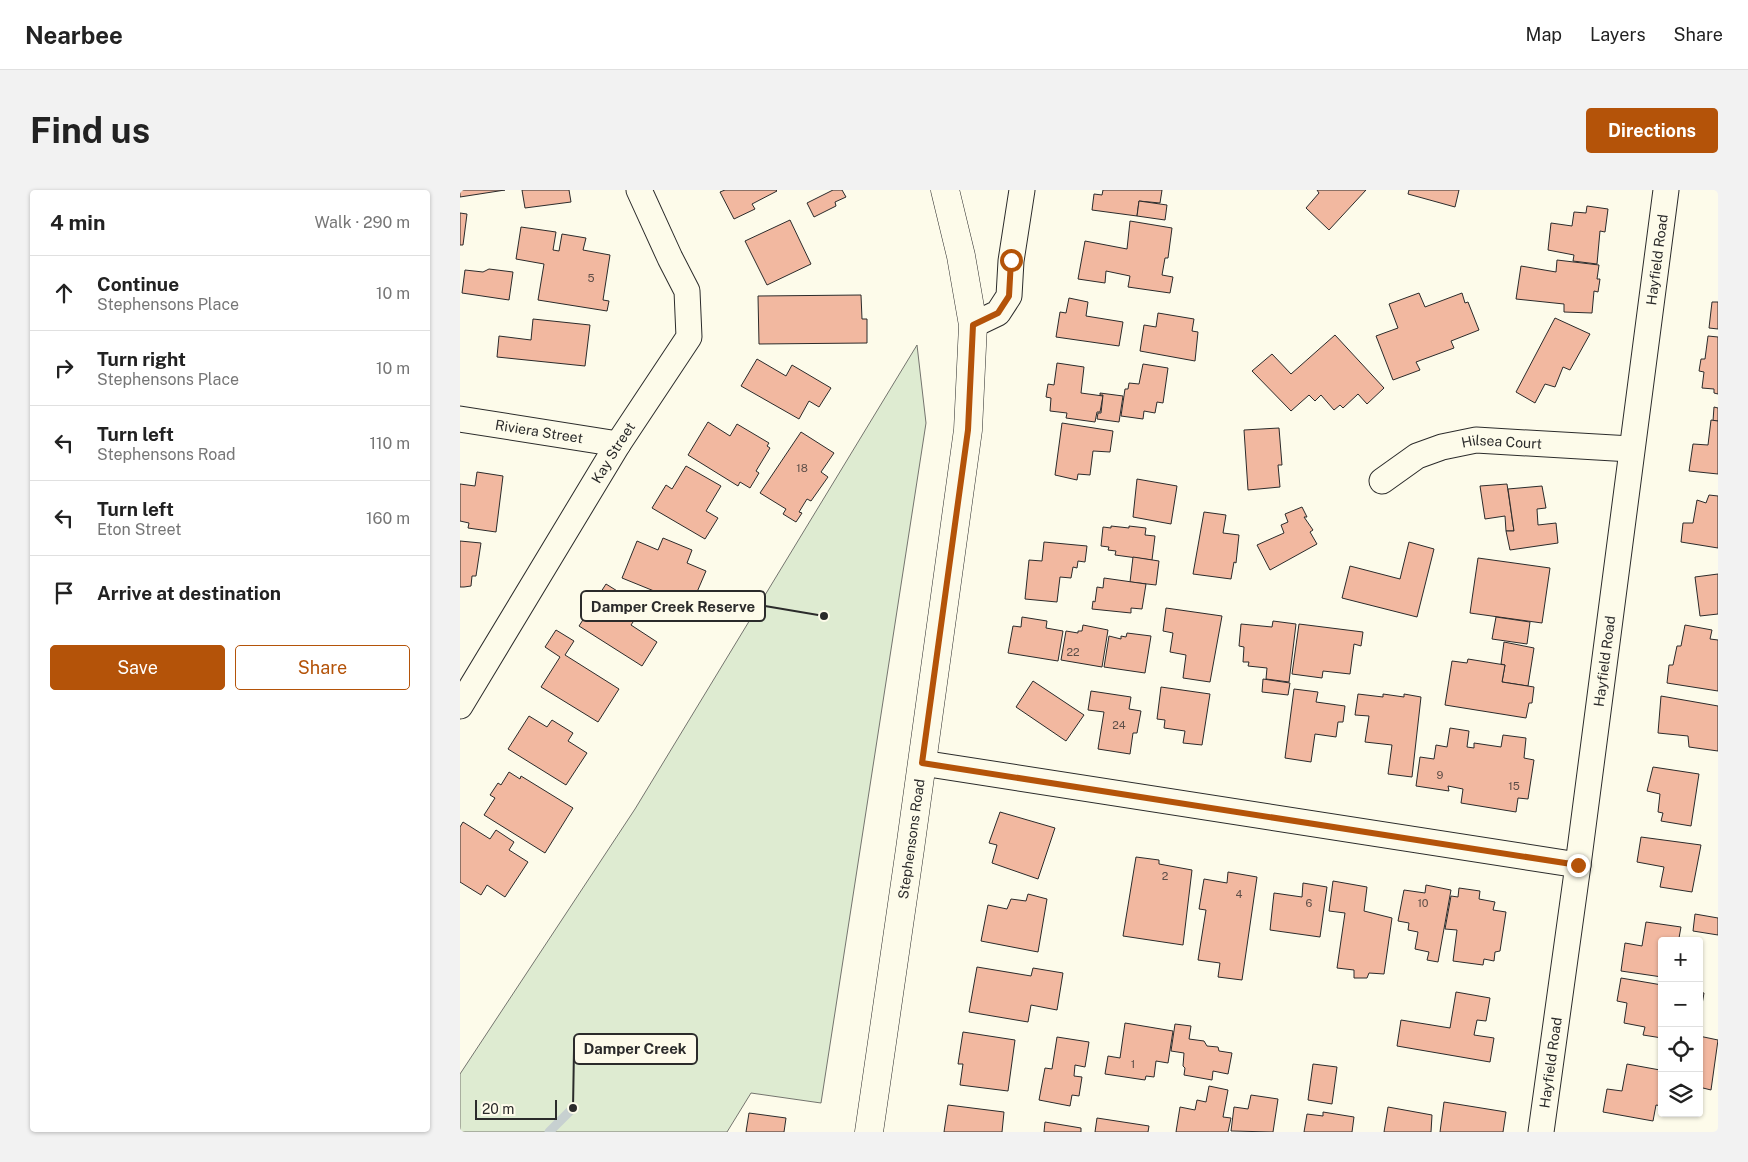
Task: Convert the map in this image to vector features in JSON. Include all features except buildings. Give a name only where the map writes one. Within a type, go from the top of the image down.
[{"type":"main road","name":"Stephensons Road","points":[[869,1132],[968,430],[973,325],[961,256],[944,190]]},
{"type":"street","name":"Kay Street","points":[[460,706],[618,444],[689,337],[688,291],[670,258],[639,190]]},
{"type":"street","points":[[973,325],[998,313],[1009,296],[1011,260],[1022,190]]},
{"type":"street","name":"Hayfield Road","points":[[1541,1132],[1578,865],[1666,190]]},
{"type":"street","name":"Riviera Street","points":[[460,419],[618,444]]},
{"type":"street","name":"Hilsea Court","points":[[1382,481],[1417,456],[1442,447],[1476,440],[1631,449]]},
{"type":"street","points":[[922,763],[1578,865]]},
{"type":"green space","points":[[917,345],[926,423],[821,1103],[751,1093],[727,1132],[460,1132],[460,1074],[635,809]]},
{"type":"waterway","points":[[549,1132],[573,1108]]},
{"type":"place","name":"Damper Creek Reserve","points":[[824,616]]},
{"type":"place","name":"Damper Creek","points":[[573,1108]]},
{"type":"route","points":[[1011,260],[1009,296],[998,313],[973,325],[968,430],[922,763],[1578,865]]}]
